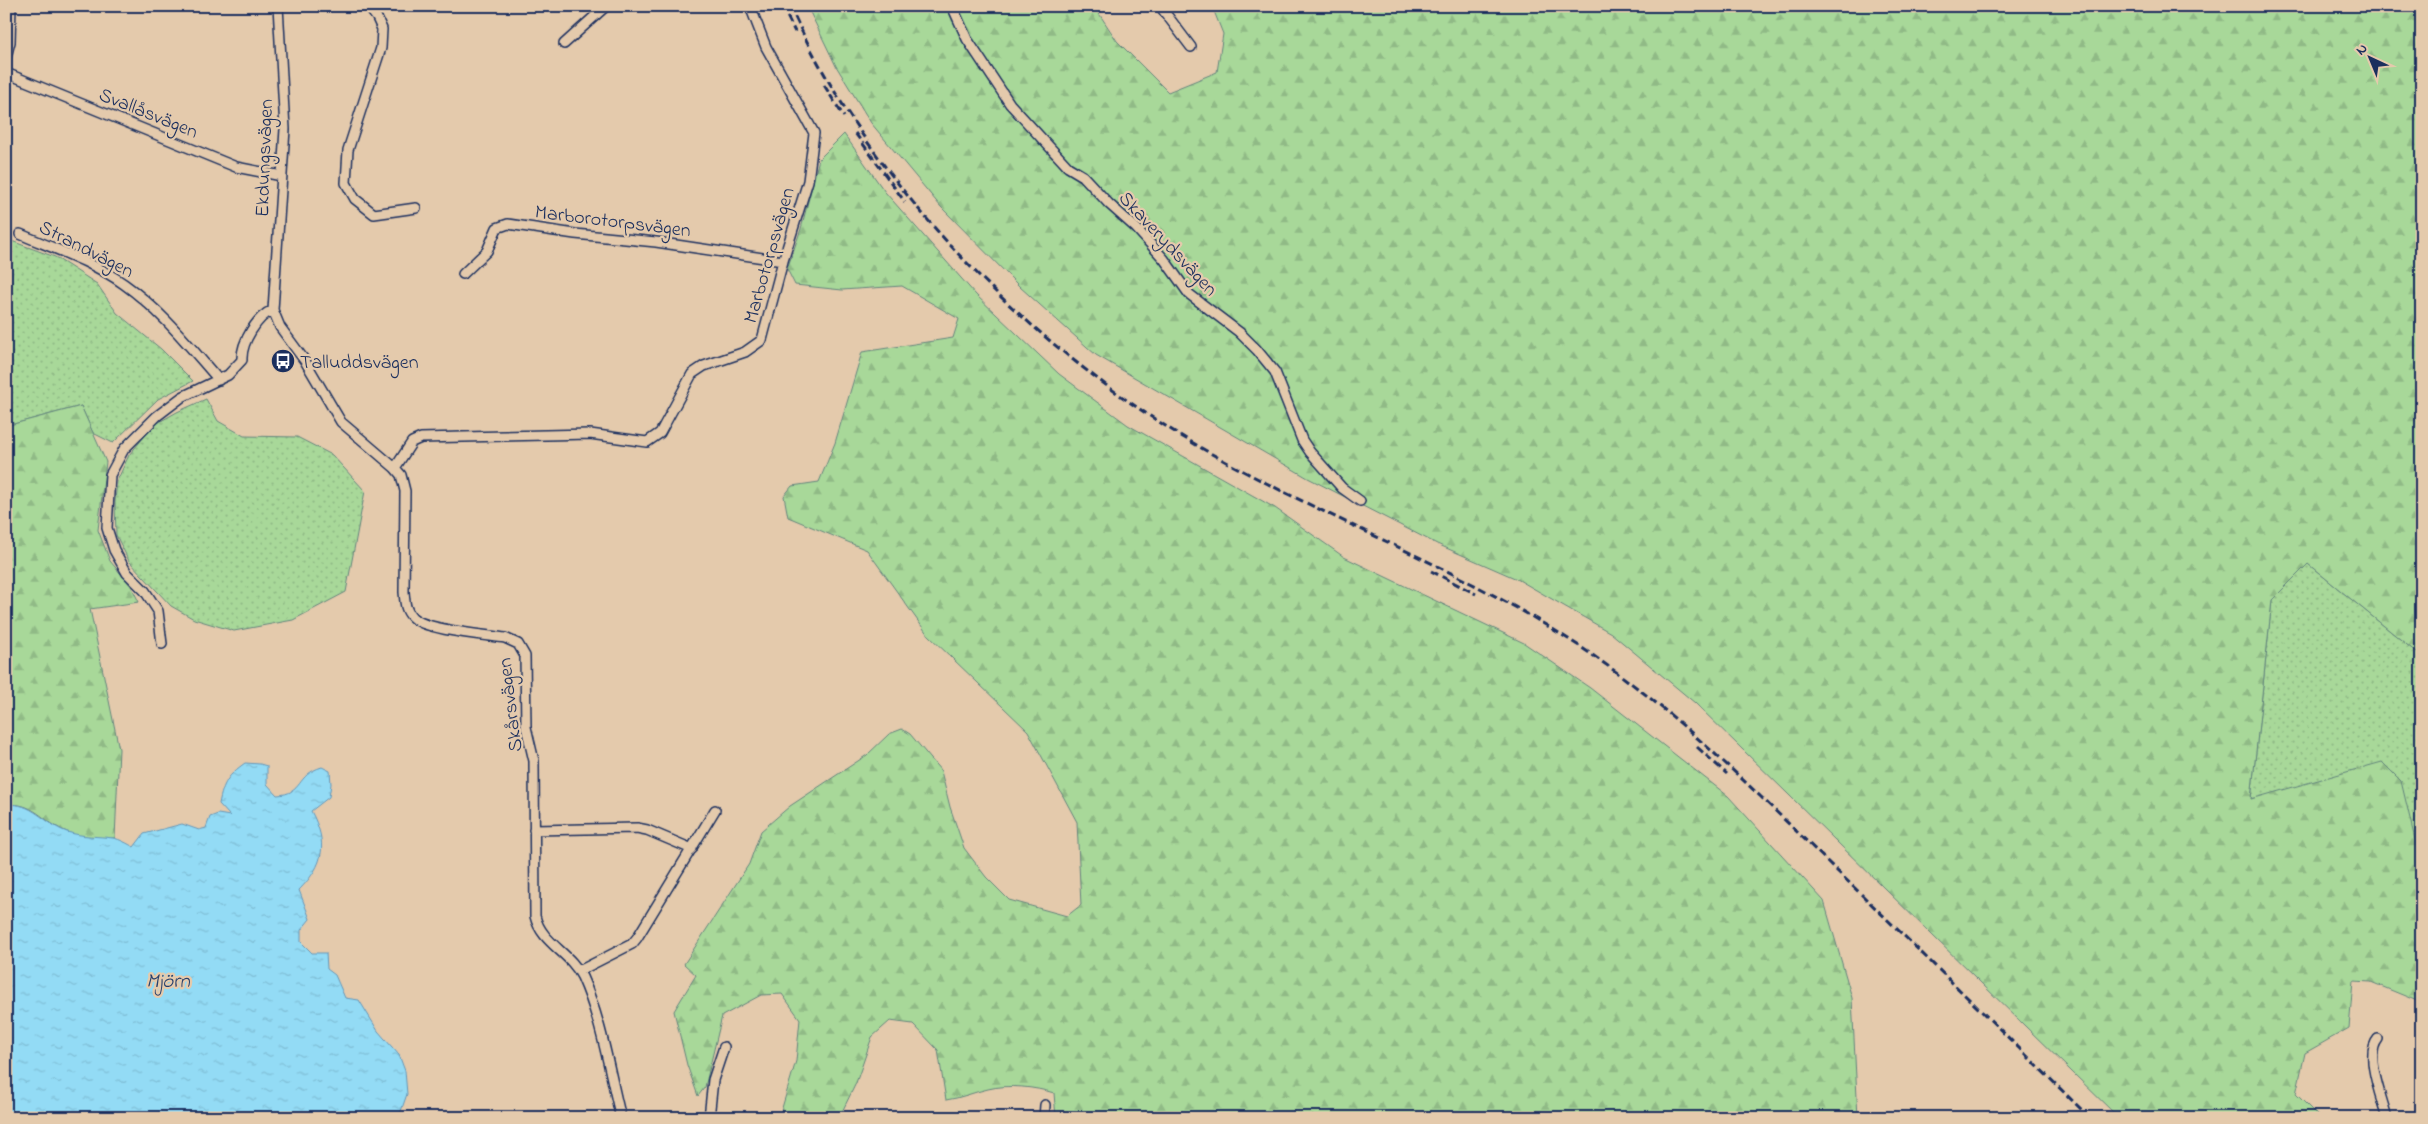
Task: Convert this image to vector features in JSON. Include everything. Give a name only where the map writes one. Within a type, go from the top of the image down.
[{"type":"street","points":[[6,57],[10,42],[11,6]]},
{"type":"street","name":"Ekdungsvägen","points":[[272,310],[285,129],[278,6]]},
{"type":"street","points":[[368,6],[382,29],[381,48],[348,150],[346,183],[355,199],[374,214],[416,208]]},
{"type":"street","points":[[564,44],[606,6]]},
{"type":"street","name":"Marbotorpsvägen","points":[[395,468],[412,442],[421,438],[590,434],[639,442],[655,438],[664,426],[692,374],[704,366],[745,352],[762,340],[783,261],[808,181],[814,133],[770,53],[750,6]]},
{"type":"street","name":"Skaverydsvägen","points":[[952,6],[967,39],[1010,104],[1068,167],[1083,176],[1109,204],[1136,228],[1164,259],[1189,294],[1239,332],[1257,350],[1275,372],[1302,440],[1310,452],[1342,488],[1360,501]]},
{"type":"street","points":[[1160,6],[1191,47]]},
{"type":"street","name":"Svallåsvägen","points":[[6,72],[236,167],[282,176]]},
{"type":"street","name":"Marborotorpsvägen","points":[[463,274],[487,251],[498,228],[508,224],[583,235],[656,242],[783,261]]},
{"type":"street","name":"Strandvägen","points":[[20,234],[68,254],[124,284],[168,321],[219,380]]},
{"type":"street","points":[[162,644],[158,611],[145,591],[127,573],[112,543],[107,528],[110,475],[124,449],[162,412],[182,397],[219,380],[242,360],[241,353],[254,328],[264,315],[272,310]]},
{"type":"street","name":"Skårsvägen","points":[[272,310],[280,327],[305,361],[341,422],[401,475],[405,491],[405,606],[413,618],[431,626],[506,638],[512,640],[522,650],[526,665],[526,727],[534,761],[537,924],[579,971],[602,1037],[621,1118]]},
{"type":"street","points":[[579,971],[632,944],[715,810]]},
{"type":"street","points":[[534,830],[637,828],[647,830],[692,849]]},
{"type":"street","points":[[2378,1039],[2373,1045],[2372,1058],[2387,1118]]},
{"type":"street","points":[[709,1118],[713,1080],[724,1047]]},
{"type":"street","points":[[1044,1118],[1045,1105]]},
{"type":"green space","points":[[807,6],[1094,6],[1117,41],[1168,92],[1217,72],[1223,34],[1212,6],[2422,6],[2422,657],[2308,564],[2272,600],[2251,799],[2382,762],[2401,781],[2422,869],[2422,1003],[2371,982],[2353,981],[2349,1028],[2305,1053],[2296,1094],[2320,1118],[2119,1118],[1695,703],[1611,633],[1517,579],[1437,544],[1308,478],[1096,355],[1020,287],[941,207],[871,123],[836,66]]},
{"type":"green space","points":[[844,134],[885,192],[976,295],[1059,374],[1128,425],[1275,508],[1344,557],[1524,643],[1590,688],[1728,796],[1824,901],[1852,998],[1858,1118],[1480,1118],[1474,1111],[1462,1118],[1056,1118],[1054,1093],[1038,1089],[1013,1086],[996,1087],[946,1100],[938,1050],[913,1024],[890,1021],[872,1037],[856,1083],[839,1118],[779,1118],[796,1061],[800,1019],[782,994],[761,995],[722,1016],[705,1087],[698,1096],[687,1065],[674,1011],[696,975],[684,964],[749,864],[761,831],[790,806],[867,755],[889,734],[902,729],[910,734],[941,771],[950,807],[964,848],[986,877],[1009,900],[1067,916],[1081,905],[1077,822],[1028,731],[928,635],[867,550],[788,517],[784,496],[792,486],[819,482],[835,443],[862,352],[953,338],[959,319],[902,286],[842,290],[795,285],[787,269],[801,229],[819,159]]},
{"type":"green space","points":[[6,239],[55,257],[97,284],[117,313],[161,349],[193,381],[158,399],[113,443],[93,433],[81,406],[6,426]]},
{"type":"green space","points":[[206,399],[218,421],[244,436],[297,437],[332,455],[365,491],[346,592],[293,620],[234,631],[194,619],[171,606],[129,561],[116,535],[115,502],[117,481],[129,455],[154,425]]},
{"type":"green space","points":[[81,406],[106,462],[98,530],[110,561],[131,586],[139,602],[90,609],[119,749],[115,838],[77,835],[57,827],[23,806],[6,805],[6,426]]},
{"type":"green space","points":[[2308,564],[2422,657],[2422,706],[2418,707],[2422,717],[2422,869],[2251,799],[2272,600]]},
{"type":"water","name":"Mjörn","points":[[245,763],[267,766],[267,784],[277,795],[292,791],[313,770],[322,767],[330,771],[329,797],[311,811],[322,843],[319,862],[308,880],[299,890],[310,919],[301,930],[301,942],[312,953],[326,953],[327,969],[335,975],[345,998],[359,1000],[378,1031],[399,1055],[405,1071],[407,1094],[400,1114],[402,1118],[6,1118],[6,805],[23,806],[51,824],[73,834],[107,837],[134,847],[144,834],[182,824],[199,830],[206,828],[210,817],[218,814],[230,816],[219,804],[227,780]]},
{"type":"railway","points":[[782,6],[795,32]]},
{"type":"railway","points":[[790,6],[826,76],[869,144],[919,209],[974,270],[1033,326],[1096,378],[1162,424],[1230,464],[1499,598],[1543,623],[1619,674],[1652,699],[1745,782],[2090,1118]]},
{"type":"railway","points":[[824,85],[844,117]]},
{"type":"railway","points":[[855,133],[905,202]]},
{"type":"railway","points":[[1431,571],[1476,594]]},
{"type":"railway","points":[[1697,747],[1727,774]]},
{"type":"place","name":"Talluddsvägen","points":[[283,361]]}]
